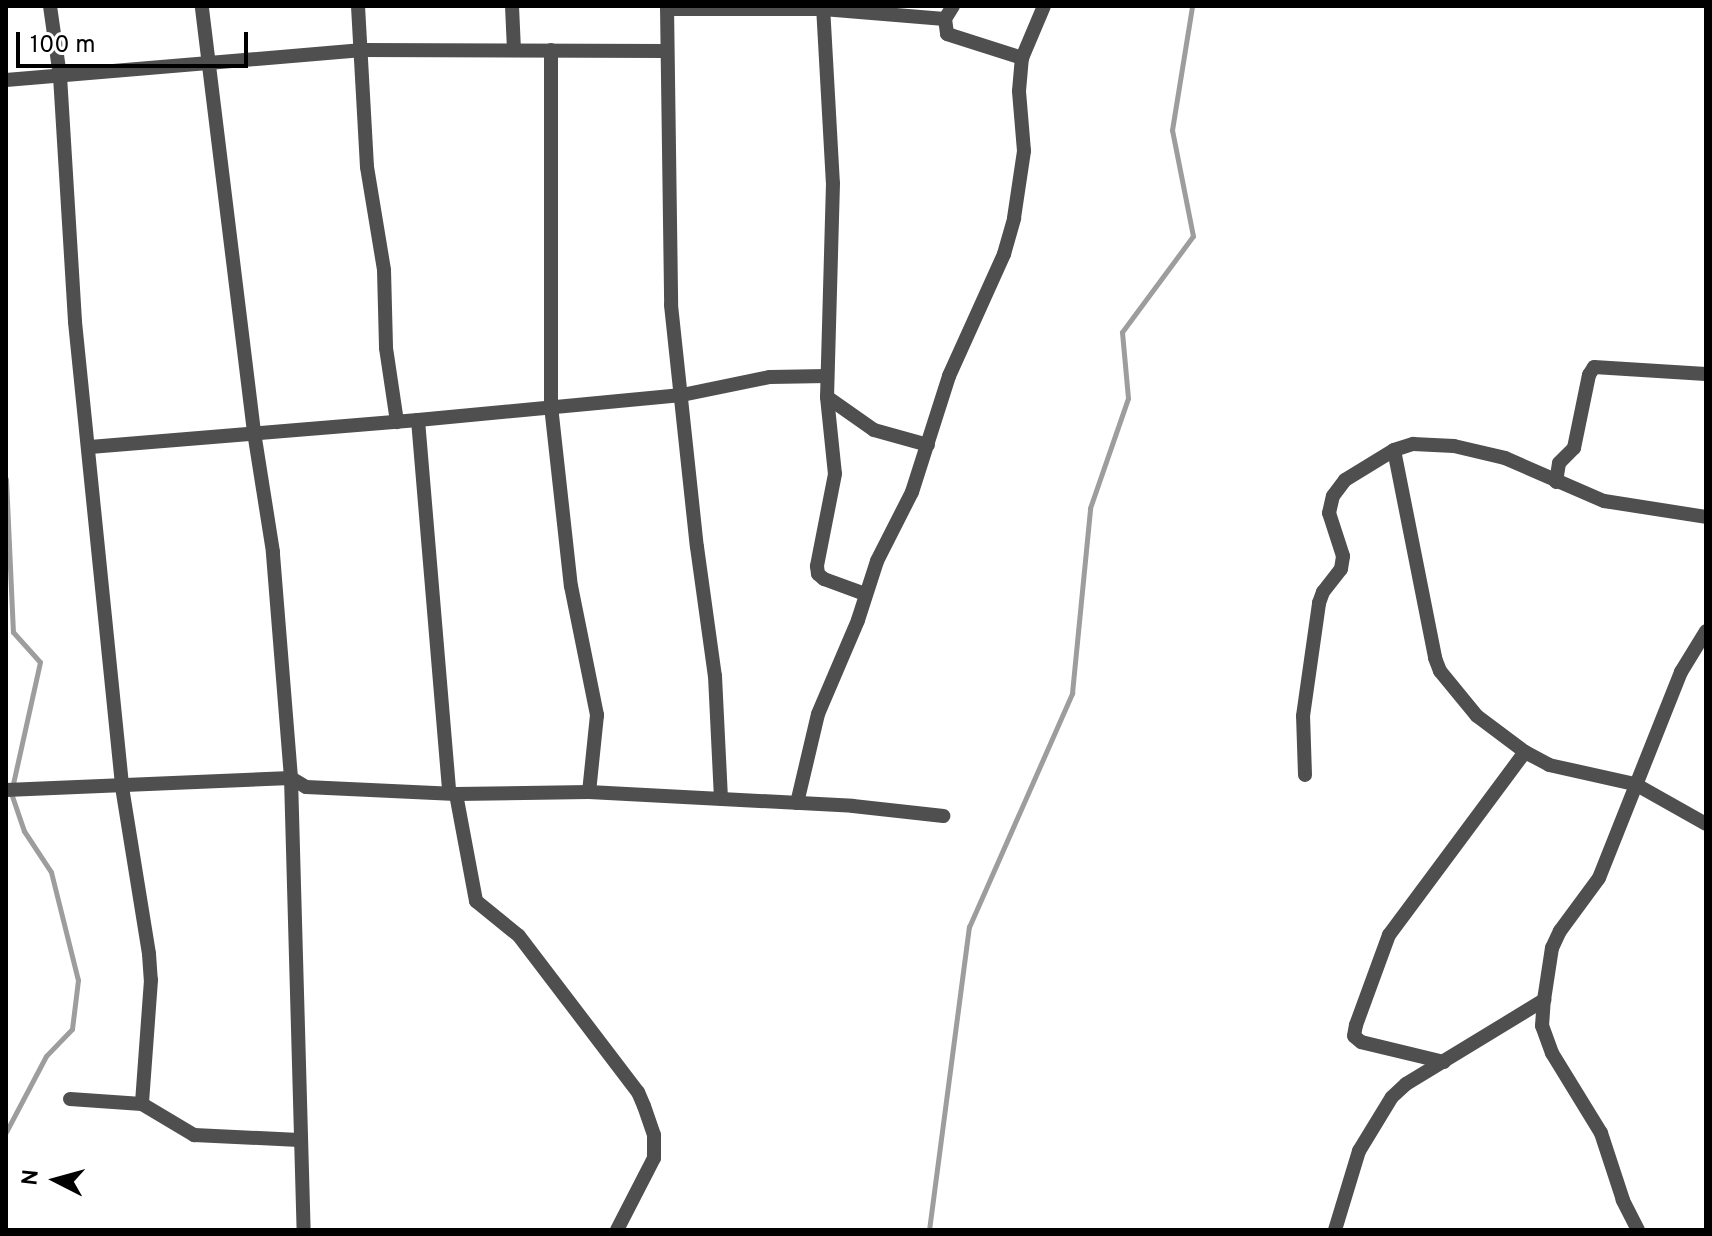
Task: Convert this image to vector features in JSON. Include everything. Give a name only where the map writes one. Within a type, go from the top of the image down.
[{"type":"street","points":[[50,6],[60,76],[73,307],[90,447],[122,787],[149,954],[151,980],[142,1104]]},
{"type":"street","points":[[202,6],[254,432],[273,552],[291,778],[299,1140],[304,1230]]},
{"type":"street","points":[[358,6],[369,189],[384,270],[383,324],[397,422]]},
{"type":"street","points":[[512,6],[514,50]]},
{"type":"street","points":[[797,803],[818,714],[877,561],[912,492],[949,376],[1004,254],[1014,218],[1024,151],[1019,91],[1022,58],[1044,6]]},
{"type":"street","points":[[721,799],[715,676],[697,547],[671,305],[667,8],[823,8],[949,13],[947,34],[954,39],[980,43],[1022,58]]},
{"type":"street","points":[[823,8],[833,183],[827,397],[835,474],[818,574],[865,594]]},
{"type":"street","points":[[6,80],[209,66],[360,50],[667,51]]},
{"type":"street","points":[[551,50],[551,406],[571,586],[597,715],[589,792]]},
{"type":"street","points":[[1556,482],[1559,463],[1574,448],[1589,375],[1594,367],[1706,374]]},
{"type":"street","points":[[90,447],[682,395],[770,377],[827,376]]},
{"type":"street","points":[[827,397],[874,430],[928,445]]},
{"type":"street","points":[[418,420],[452,794],[476,901],[519,936],[638,1092],[654,1135],[654,1158],[617,1230]]},
{"type":"street","points":[[1305,775],[1303,716],[1319,603],[1323,592],[1341,569],[1343,556],[1329,513],[1333,496],[1345,480],[1394,450],[1413,444],[1474,449],[1505,458],[1604,501],[1706,517]]},
{"type":"street","points":[[1394,450],[1440,671],[1477,716],[1525,752],[1565,770],[1635,784],[1706,824]]},
{"type":"street","points":[[1638,1230],[1623,1200],[1605,1141],[1552,1053],[1542,1026],[1544,1000],[1552,948],[1560,931],[1599,878],[1681,672],[1706,631]]},
{"type":"street","points":[[1444,1062],[1361,1042],[1354,1036],[1356,1025],[1389,935],[1525,752]]},
{"type":"street","points":[[6,790],[291,778],[306,787],[452,794],[589,792],[797,803],[943,816]]},
{"type":"street","points":[[1335,1230],[1359,1151],[1392,1097],[1406,1084],[1544,1000]]},
{"type":"street","points":[[70,1099],[142,1104],[194,1135],[299,1140]]},
{"type":"waterway","points":[[929,1230],[969,927],[1072,693],[1090,508],[1128,398],[1122,332],[1193,236],[1172,130],[1192,6]]},
{"type":"waterway","points":[[6,479],[13,632],[40,662],[11,793],[24,831],[51,872],[78,980],[72,1029],[46,1056],[6,1132]]}]
